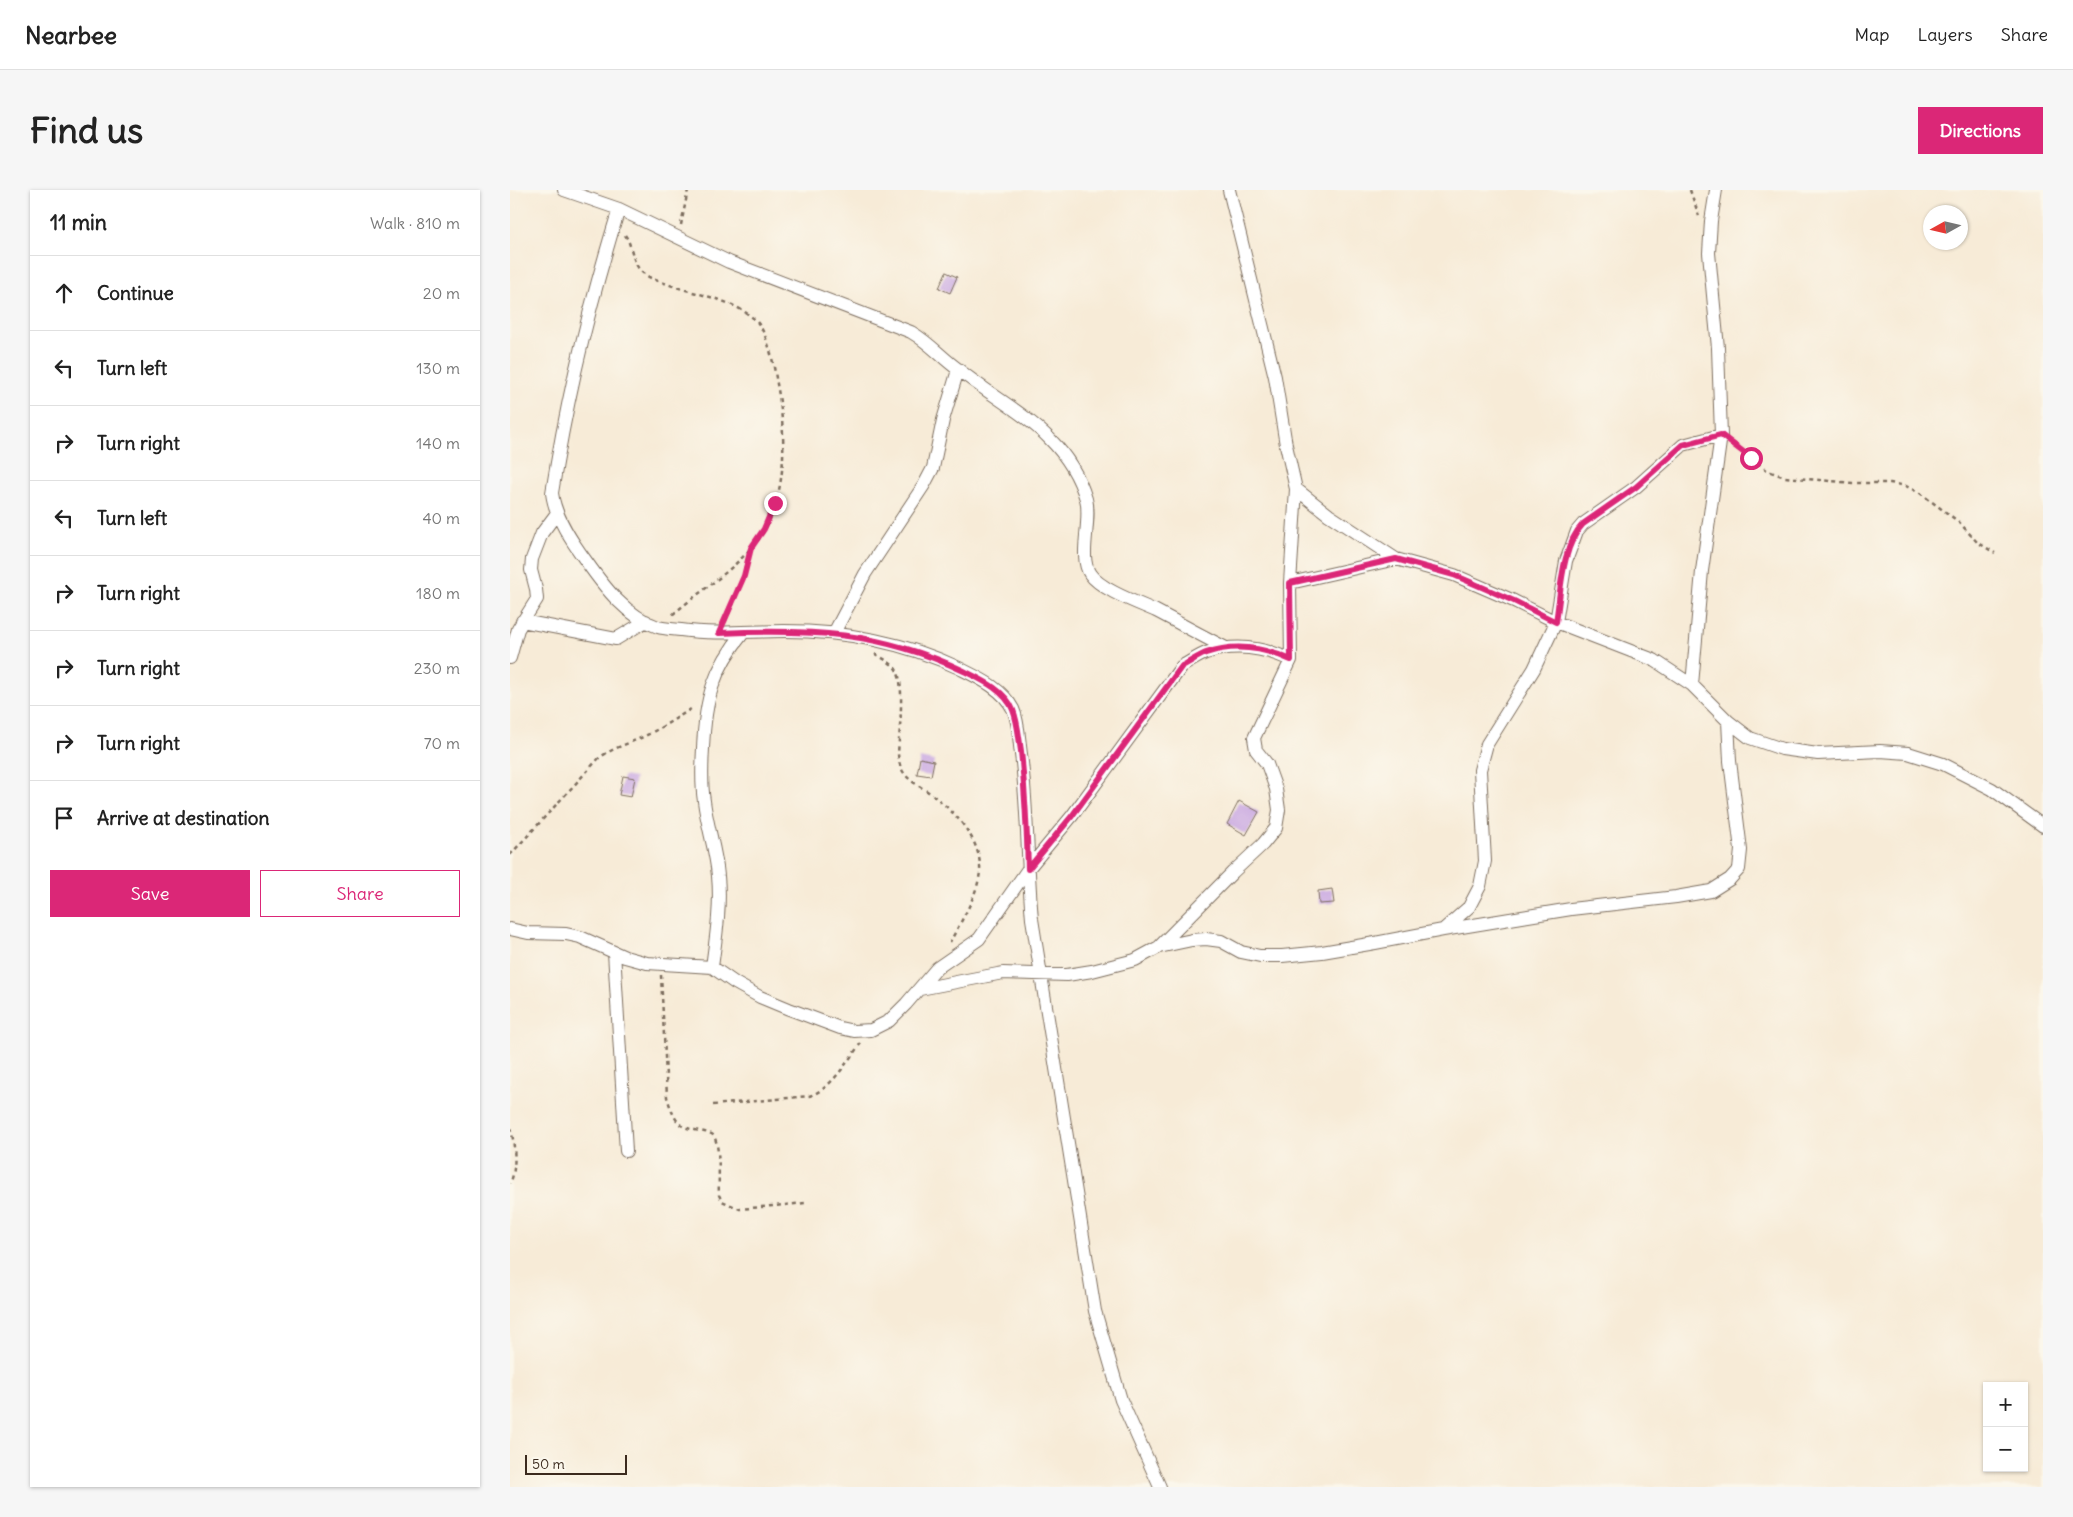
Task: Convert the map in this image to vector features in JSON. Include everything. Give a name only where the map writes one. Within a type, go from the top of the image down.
[{"type":"street","points":[[1159,947],[1263,844],[1276,828],[1279,810],[1276,789],[1267,764],[1256,750],[1254,738],[1291,660],[1290,583],[1296,489],[1286,445],[1275,377],[1229,190]]},
{"type":"street","points":[[1692,685],[1702,571],[1721,435],[1718,348],[1709,253],[1711,221],[1716,190]]},
{"type":"street","points":[[570,191],[619,209],[738,266],[911,332],[933,347],[958,370],[1038,426],[1068,458],[1080,481],[1087,502],[1086,560],[1090,573],[1100,582],[1126,598],[1226,648]]},
{"type":"street","points":[[619,209],[599,274],[571,393],[552,493],[553,505],[579,552],[603,586],[624,607],[659,628],[719,633],[834,633],[882,641],[931,655],[975,676],[999,690],[1013,710],[1019,738],[1026,792],[1028,869],[1032,919],[1059,1078],[1079,1222],[1095,1311],[1121,1400],[1160,1487]]},
{"type":"street","points":[[834,633],[865,574],[924,486],[933,468],[948,402],[958,370]]},
{"type":"street","points":[[1443,930],[1468,907],[1480,886],[1485,861],[1480,770],[1487,744],[1534,669],[1556,622],[1566,561],[1576,531],[1636,487],[1683,445],[1721,435]]},
{"type":"street","points":[[1296,489],[1330,515],[1396,559],[1454,575],[1556,622],[1654,660],[1692,685],[1728,721],[1750,738],[1782,749],[1818,754],[1880,751],[1908,753],[1943,764],[1992,789],[2043,826]]},
{"type":"street","points":[[510,658],[518,629],[537,599],[531,570],[532,559],[542,533],[557,513]]},
{"type":"street","points":[[1290,583],[1396,559]]},
{"type":"street","points":[[522,621],[616,639],[646,621]]},
{"type":"street","points":[[712,967],[719,905],[716,852],[704,801],[702,770],[708,698],[718,672],[730,649],[744,632]]},
{"type":"street","points":[[510,929],[528,933],[566,934],[580,937],[640,961],[712,967],[752,992],[789,1009],[840,1028],[854,1031],[871,1030],[889,1021],[937,968],[979,939],[1028,869],[1072,816],[1182,666],[1205,653],[1226,648],[1254,648],[1273,652],[1291,660]]},
{"type":"street","points":[[920,989],[1003,973],[1021,972],[1041,975],[1067,975],[1135,960],[1159,947],[1192,940],[1221,941],[1241,952],[1260,956],[1282,956],[1367,945],[1443,930],[1571,909],[1711,891],[1730,879],[1739,869],[1741,850],[1730,761],[1728,721]]},
{"type":"street","points":[[2027,813],[2043,812]]},
{"type":"street","points":[[614,952],[626,1151]]},
{"type":"path","points":[[679,238],[688,190]]},
{"type":"path","points":[[613,226],[630,242],[634,260],[642,273],[677,289],[743,310],[755,319],[761,328],[774,366],[784,440],[782,477],[775,503],[764,529],[751,548],[659,628]]},
{"type":"path","points":[[1721,435],[1768,471],[1785,477],[1853,483],[1890,483],[1906,486],[1959,522],[1977,542],[1995,553]]},
{"type":"path","points":[[719,633],[742,582],[751,548]]},
{"type":"path","points":[[868,651],[886,660],[896,669],[901,681],[898,754],[899,765],[904,775],[946,804],[967,830],[979,859],[980,872],[972,896],[950,944]]},
{"type":"path","points":[[510,854],[600,757],[618,746],[663,726],[708,698]]},
{"type":"path","points":[[660,964],[667,1097],[673,1114],[682,1125],[694,1131],[711,1133],[714,1136],[718,1152],[719,1195],[722,1201],[740,1209],[806,1203]]},
{"type":"path","points":[[713,1105],[809,1096],[818,1093],[831,1081],[871,1030]]},
{"type":"path","points":[[510,1128],[514,1143],[513,1174],[510,1182]]},
{"type":"building","points":[[946,272],[957,277],[950,293],[939,288]]},
{"type":"building","points":[[920,758],[934,761],[931,776],[917,774]]},
{"type":"building","points":[[623,776],[635,778],[631,797],[619,795]]},
{"type":"building","points":[[1239,801],[1259,812],[1246,835],[1227,824]]},
{"type":"building","points":[[1332,889],[1334,903],[1319,904],[1318,891]]},
{"type":"route","points":[[775,503],[764,529],[751,548],[744,576],[719,633],[785,631],[834,633],[882,641],[931,655],[999,690],[1013,710],[1019,738],[1026,792],[1028,869],[1072,816],[1182,666],[1205,653],[1226,648],[1254,648],[1273,652],[1291,660],[1290,583],[1396,559],[1454,575],[1556,622],[1566,561],[1576,531],[1583,524],[1636,487],[1683,445],[1721,435],[1751,458]]}]
